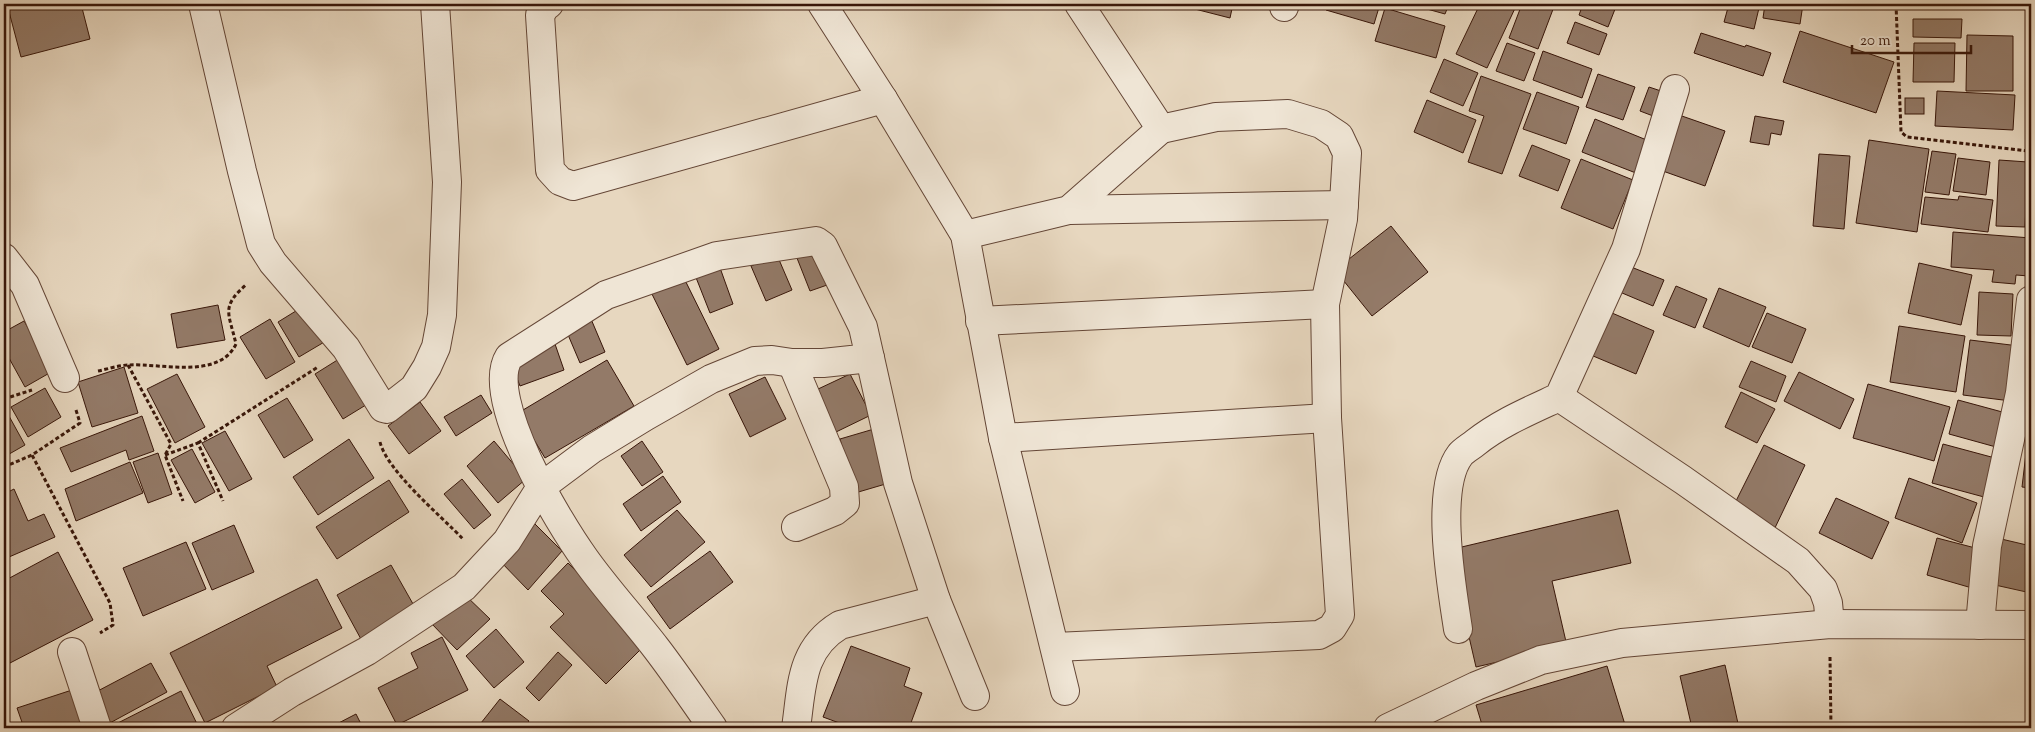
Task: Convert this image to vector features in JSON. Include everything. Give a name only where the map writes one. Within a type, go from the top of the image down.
[{"type":"street","points":[[204,4],[242,171],[261,244],[273,263],[346,348],[385,408],[388,408],[414,388],[427,367],[436,347],[442,315],[447,182],[435,4]]},
{"type":"street","points":[[549,4],[540,15],[550,170],[560,181],[573,186],[883,99]]},
{"type":"street","points":[[822,4],[883,99],[965,235],[1003,438],[1066,692]]},
{"type":"street","points":[[1080,4],[1162,129]]},
{"type":"street","points":[[1458,629],[1446,536],[1447,504],[1451,474],[1460,455],[1494,428],[1559,398],[1626,250],[1675,89]]},
{"type":"street","points":[[1055,647],[1319,636],[1332,628],[1340,615],[1327,418],[1325,304],[1344,219],[1347,153],[1339,136],[1321,124],[1288,114],[1216,116],[1162,129],[1069,210]]},
{"type":"street","points":[[965,235],[1069,210],[1344,205]]},
{"type":"street","points":[[713,728],[657,648],[585,559],[541,486],[509,416],[503,377],[504,364],[509,357],[606,295],[718,256],[816,240],[823,246],[863,327],[898,483],[936,600],[975,696]]},
{"type":"street","points":[[4,258],[25,284],[65,378]]},
{"type":"street","points":[[1980,625],[1987,546],[2020,447],[2020,393],[2031,300]]},
{"type":"street","points":[[980,321],[1325,304]]},
{"type":"street","points":[[236,728],[292,692],[367,651],[464,587],[507,541],[541,486],[592,449],[711,378],[755,361],[772,360],[822,364],[870,358]]},
{"type":"street","points":[[792,363],[846,495],[845,503],[835,511],[796,527]]},
{"type":"street","points":[[1559,398],[1683,480],[1798,561],[1823,589],[1828,603],[1830,624]]},
{"type":"street","points":[[1003,438],[1327,418]]},
{"type":"street","points":[[796,728],[805,668],[814,649],[826,633],[840,625],[936,600]]},
{"type":"street","points":[[1388,728],[1476,686],[1541,660],[1622,643],[1830,624],[2031,625]]},
{"type":"street","points":[[72,652],[97,728]]},
{"type":"path","points":[[1896,4],[1901,132],[1907,138],[2028,151],[2031,156]]},
{"type":"path","points":[[165,367],[213,365],[228,357],[236,344],[228,311],[230,301],[273,263]]},
{"type":"path","points":[[165,455],[198,443],[332,359],[346,348]]},
{"type":"path","points":[[128,365],[171,444],[165,455]]},
{"type":"path","points":[[385,408],[378,422],[382,451],[399,474],[487,562]]},
{"type":"path","points":[[4,467],[32,455],[80,423]]},
{"type":"path","points":[[198,443],[223,501]]},
{"type":"path","points":[[32,455],[110,603],[113,625],[72,652]]},
{"type":"path","points":[[165,455],[184,501]]},
{"type":"path","points":[[1830,624],[1831,728]]},
{"type":"building","points":[[7,4],[81,4],[90,39],[21,57]]},
{"type":"building","points":[[1187,4],[1233,4],[1230,18],[1187,7]]},
{"type":"building","points":[[1328,4],[1380,4],[1374,24],[1326,10]]},
{"type":"building","points":[[1409,4],[1449,4],[1445,14]]},
{"type":"building","points":[[1480,4],[1517,4],[1487,68],[1456,54]]},
{"type":"building","points":[[1522,4],[1555,4],[1538,49],[1509,38]]},
{"type":"building","points":[[1583,4],[1617,4],[1608,27],[1579,15]]},
{"type":"building","points":[[1729,4],[1759,8],[1754,29],[1724,22]]},
{"type":"building","points":[[1765,4],[1803,4],[1800,24],[1763,18]]},
{"type":"building","points":[[1977,4],[2011,4],[2011,8],[1977,8]]},
{"type":"building","points":[[1385,8],[1445,26],[1436,58],[1375,41]]},
{"type":"building","points":[[1913,19],[1962,19],[1961,38],[1913,37]]},
{"type":"building","points":[[1575,22],[1607,34],[1599,55],[1567,43]]},
{"type":"building","points":[[1800,31],[1894,62],[1876,113],[1783,82]]},
{"type":"building","points":[[1701,33],[1771,53],[1763,76],[1694,53]]},
{"type":"building","points":[[1967,35],[2013,36],[2013,91],[1966,91]]},
{"type":"building","points":[[1507,43],[1535,53],[1524,81],[1496,71]]},
{"type":"building","points":[[1914,43],[1955,43],[1954,82],[1913,82]]},
{"type":"building","points":[[1543,51],[1592,69],[1582,98],[1533,80]]},
{"type":"building","points":[[1444,59],[1478,73],[1463,106],[1430,92]]},
{"type":"building","points":[[1598,74],[1635,87],[1623,120],[1586,107]]},
{"type":"building","points":[[1481,76],[1531,94],[1502,174],[1468,162],[1484,116],[1469,111]]},
{"type":"building","points":[[1649,87],[1670,94],[1661,119],[1640,111]]},
{"type":"building","points":[[1937,91],[2015,95],[2013,130],[1935,126]]},
{"type":"building","points":[[1537,92],[1579,107],[1566,144],[1523,129]]},
{"type":"building","points":[[1905,98],[1924,98],[1924,114],[1905,114]]},
{"type":"building","points":[[1427,100],[1476,120],[1463,153],[1414,132]]},
{"type":"building","points":[[1679,115],[1725,131],[1705,186],[1660,170]]},
{"type":"building","points":[[1755,116],[1784,121],[1781,135],[1771,133],[1769,145],[1750,142]]},
{"type":"building","points":[[1595,119],[1654,143],[1641,175],[1582,152]]},
{"type":"building","points":[[1869,140],[1929,149],[1917,232],[1856,223]]},
{"type":"building","points":[[1532,145],[1570,160],[1558,191],[1519,176]]},
{"type":"building","points":[[1932,151],[1956,154],[1949,195],[1925,192]]},
{"type":"building","points":[[1819,154],[1850,156],[1844,229],[1813,226]]},
{"type":"building","points":[[1958,158],[1990,162],[1986,195],[1953,191]]},
{"type":"building","points":[[1581,159],[1633,180],[1613,229],[1561,208]]},
{"type":"building","points":[[1999,160],[2028,162],[2025,227],[1996,226]]},
{"type":"building","points":[[1959,196],[1993,200],[1988,232],[1921,224],[1925,197],[1958,200]]},
{"type":"building","points":[[1391,226],[1428,272],[1372,316],[1335,270]]},
{"type":"building","points":[[1953,232],[2031,238],[2029,276],[2016,275],[2015,284],[1992,282],[1994,270],[1951,267]]},
{"type":"building","points":[[814,245],[830,284],[810,291],[795,253]]},
{"type":"building","points":[[777,255],[792,290],[766,301],[751,266]]},
{"type":"building","points":[[1919,263],[1972,275],[1961,325],[1908,313]]},
{"type":"building","points":[[719,265],[733,304],[710,313],[695,275]]},
{"type":"building","points":[[1626,265],[1664,280],[1653,306],[1615,290]]},
{"type":"building","points":[[680,270],[719,349],[687,365],[648,286]]},
{"type":"building","points":[[4,282],[9,312],[4,313]]},
{"type":"building","points":[[1676,286],[1707,299],[1695,328],[1663,315]]},
{"type":"building","points":[[1719,288],[1766,307],[1749,347],[1703,327]]},
{"type":"building","points":[[1979,292],[2013,294],[2011,336],[1977,335]]},
{"type":"building","points":[[218,305],[225,340],[177,348],[171,314]]},
{"type":"building","points":[[304,306],[326,341],[299,357],[278,322]]},
{"type":"building","points":[[1605,310],[1654,331],[1636,374],[1586,353]]},
{"type":"building","points":[[1767,313],[1806,329],[1792,363],[1752,347]]},
{"type":"building","points":[[270,319],[295,362],[266,379],[240,337]]},
{"type":"building","points":[[591,319],[605,352],[580,363],[566,330]]},
{"type":"building","points":[[24,321],[53,371],[25,387],[4,349],[4,332]]},
{"type":"building","points":[[1899,326],[1965,336],[1956,392],[1890,382]]},
{"type":"building","points":[[1970,340],[2019,346],[2011,401],[1963,395]]},
{"type":"building","points":[[555,344],[564,370],[520,386],[510,360]]},
{"type":"building","points":[[347,354],[374,400],[343,419],[315,374]]},
{"type":"building","points":[[607,360],[634,406],[545,458],[518,413]]},
{"type":"building","points":[[1751,361],[1786,376],[1776,402],[1739,387]]},
{"type":"building","points":[[124,367],[138,413],[92,427],[78,382]]},
{"type":"building","points":[[1799,372],[1854,399],[1840,429],[1784,401]]},
{"type":"building","points":[[177,374],[205,427],[175,443],[147,389]]},
{"type":"building","points":[[850,374],[871,415],[836,432],[816,390]]},
{"type":"building","points":[[765,377],[786,419],[750,437],[729,394]]},
{"type":"building","points":[[1868,384],[1950,407],[1934,461],[1853,438]]},
{"type":"building","points":[[45,388],[61,417],[28,437],[11,407]]},
{"type":"building","points":[[1741,392],[1775,409],[1757,443],[1725,427]]},
{"type":"building","points":[[2031,392],[2031,438],[2017,435]]},
{"type":"building","points":[[481,395],[492,413],[456,436],[444,417]]},
{"type":"building","points":[[287,398],[313,440],[284,458],[258,415]]},
{"type":"building","points":[[1958,400],[2006,413],[1996,447],[1949,434]]},
{"type":"building","points":[[420,402],[441,431],[409,454],[388,426]]},
{"type":"building","points":[[4,407],[25,445],[4,457]]},
{"type":"building","points":[[142,416],[154,451],[129,460],[126,450],[71,472],[60,448]]},
{"type":"building","points":[[874,429],[889,483],[855,493],[840,439]]},
{"type":"building","points":[[225,431],[252,479],[229,491],[202,443]]},
{"type":"building","points":[[349,439],[374,478],[318,515],[293,477]]},
{"type":"building","points":[[494,441],[526,479],[498,503],[467,466]]},
{"type":"building","points":[[642,441],[663,472],[642,486],[621,456]]},
{"type":"building","points":[[1943,444],[1995,458],[1984,497],[1932,483]]},
{"type":"building","points":[[1764,445],[1805,465],[1773,532],[1731,511]]},
{"type":"building","points":[[192,449],[215,492],[195,503],[171,460]]},
{"type":"building","points":[[158,453],[172,494],[148,503],[133,462]]},
{"type":"building","points":[[2026,453],[2031,454],[2031,488],[2022,487]]},
{"type":"building","points":[[130,462],[143,493],[76,521],[65,489]]},
{"type":"building","points":[[663,476],[681,502],[641,531],[623,504]]},
{"type":"building","points":[[1909,478],[1977,503],[1962,543],[1895,518]]},
{"type":"building","points":[[462,479],[491,515],[474,529],[444,494]]},
{"type":"building","points":[[389,480],[409,512],[337,559],[316,527]]},
{"type":"building","points":[[14,489],[28,521],[44,514],[55,537],[9,557],[4,545],[4,494]]},
{"type":"building","points":[[1836,498],[1889,522],[1872,559],[1819,533]]},
{"type":"building","points":[[677,510],[705,542],[651,587],[624,555]]},
{"type":"building","points":[[1618,510],[1631,563],[1552,581],[1567,646],[1476,667],[1449,550]]},
{"type":"building","points":[[533,522],[562,551],[528,590],[498,559]]},
{"type":"building","points":[[234,525],[254,572],[212,590],[192,543]]},
{"type":"building","points":[[1937,538],[1983,550],[1972,588],[1927,575]]},
{"type":"building","points":[[1997,538],[2031,546],[2031,593],[1986,583]]},
{"type":"building","points":[[186,542],[206,589],[143,616],[123,568]]},
{"type":"building","points":[[710,551],[733,582],[670,629],[647,597]]},
{"type":"building","points":[[58,552],[93,620],[10,663],[4,650],[4,581]]},
{"type":"building","points":[[568,563],[647,643],[606,684],[550,627],[564,614],[541,591]]},
{"type":"building","points":[[391,565],[417,611],[362,641],[337,595]]},
{"type":"building","points":[[317,579],[342,628],[267,666],[277,687],[205,723],[170,653]]},
{"type":"building","points":[[463,593],[490,619],[457,650],[431,623]]},
{"type":"building","points":[[496,629],[524,662],[494,688],[466,656]]},
{"type":"building","points":[[442,637],[468,690],[397,725],[378,688],[418,668],[411,653]]},
{"type":"building","points":[[851,646],[910,668],[904,686],[922,693],[909,728],[887,726],[886,728],[853,728],[823,717]]},
{"type":"building","points":[[558,652],[572,665],[539,701],[526,688]]},
{"type":"building","points":[[4,663],[9,690],[4,691]]},
{"type":"building","points":[[151,663],[167,692],[108,724],[92,694]]},
{"type":"building","points":[[1725,665],[1739,728],[1692,728],[1680,676]]},
{"type":"building","points":[[1607,666],[1626,728],[1483,728],[1476,705]]},
{"type":"building","points":[[75,689],[87,726],[80,728],[24,728],[17,708]]},
{"type":"building","points":[[181,691],[199,728],[108,728]]},
{"type":"building","points":[[500,699],[529,721],[524,728],[477,728]]},
{"type":"building","points":[[356,714],[363,728],[329,728]]}]
